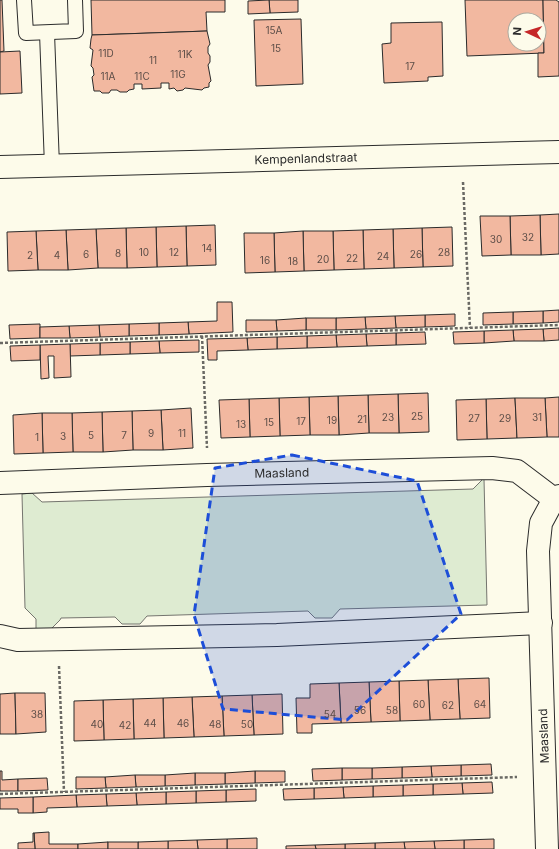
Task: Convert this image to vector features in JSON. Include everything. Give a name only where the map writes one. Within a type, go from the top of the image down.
[{"type":"street","name":"Kempenlandstraat","points":[[0,167],[559,152]]},
{"type":"street","name":"Maasland","points":[[0,483],[208,475],[492,468],[517,471],[556,497],[541,523],[538,551],[547,849]]},
{"type":"street","points":[[0,636],[18,640],[58,640],[277,635],[541,623]]},
{"type":"lane","points":[[24,0],[26,34],[76,31],[75,0]]},
{"type":"lane","points":[[47,33],[52,166]]},
{"type":"path","points":[[460,154],[470,328]]},
{"type":"path","points":[[0,343],[559,325]]},
{"type":"path","points":[[202,336],[208,475]]},
{"type":"path","points":[[58,640],[64,792]]},
{"type":"path","points":[[0,794],[545,775]]},
{"type":"highlighted area","points":[[292,455],[417,481],[461,614],[347,720],[223,709],[194,615],[215,468]]},
{"type":"green space","points":[[483,479],[487,605],[340,609],[332,618],[315,618],[308,611],[147,616],[140,624],[122,624],[115,617],[61,618],[50,630],[36,631],[36,619],[25,608],[22,494],[32,493],[42,502],[473,489]]},
{"type":"building","points":[[0,0],[2,0],[4,51],[0,52]]},
{"type":"building","points":[[91,0],[225,0],[225,12],[206,12],[207,31],[92,35]]},
{"type":"building","points":[[269,0],[298,0],[298,12],[270,13]]},
{"type":"building","points":[[269,0],[270,13],[248,14],[248,1]]},
{"type":"building","points":[[465,0],[543,0],[543,12],[507,12],[507,52],[544,53],[467,56]]},
{"type":"building","points":[[543,0],[556,0],[559,2],[559,76],[538,77],[538,53],[547,52],[547,12],[543,12]]},
{"type":"building","points":[[301,19],[303,84],[256,86],[254,20]]},
{"type":"building","points":[[442,22],[443,76],[428,77],[428,81],[384,83],[382,44],[391,43],[391,23]]},
{"type":"building","points":[[207,31],[210,44],[208,47],[210,62],[208,65],[211,81],[209,83],[209,87],[202,90],[185,88],[177,91],[174,88],[169,89],[169,83],[161,83],[161,88],[142,89],[142,84],[134,84],[134,89],[127,92],[111,90],[109,93],[102,93],[100,91],[94,91],[92,77],[94,75],[93,68],[91,66],[93,50],[90,48],[92,35]]},
{"type":"building","points":[[20,51],[22,93],[0,94],[0,52]]},
{"type":"building","points":[[559,214],[559,254],[541,255],[540,215]]},
{"type":"building","points":[[540,215],[541,255],[511,255],[510,216]]},
{"type":"building","points":[[480,216],[510,216],[511,255],[482,256]]},
{"type":"building","points":[[215,225],[216,265],[187,266],[186,226]]},
{"type":"building","points":[[186,226],[187,266],[157,267],[156,227]]},
{"type":"building","points":[[156,227],[157,267],[127,268],[126,228]]},
{"type":"building","points":[[452,227],[453,266],[423,267],[422,228]]},
{"type":"building","points":[[126,228],[127,268],[98,268],[96,229]]},
{"type":"building","points":[[422,228],[423,267],[394,268],[393,229]]},
{"type":"building","points":[[96,229],[98,268],[68,270],[66,230]]},
{"type":"building","points":[[393,229],[394,268],[364,269],[363,230]]},
{"type":"building","points":[[66,230],[68,270],[38,270],[36,231]]},
{"type":"building","points":[[363,230],[364,269],[334,270],[333,231]]},
{"type":"building","points":[[36,231],[38,270],[8,271],[7,232]]},
{"type":"building","points":[[303,231],[333,231],[334,270],[304,271]]},
{"type":"building","points":[[303,231],[304,271],[275,272],[274,233]]},
{"type":"building","points":[[244,233],[274,233],[275,272],[245,273]]},
{"type":"building","points":[[217,302],[232,302],[233,332],[189,334],[188,322],[217,321]]},
{"type":"building","points":[[559,310],[559,322],[543,323],[543,311]]},
{"type":"building","points":[[543,311],[543,323],[513,324],[513,312]]},
{"type":"building","points":[[513,312],[513,324],[483,325],[483,313]]},
{"type":"building","points":[[455,314],[455,326],[425,327],[425,315]]},
{"type":"building","points":[[425,315],[425,327],[396,328],[395,316]]},
{"type":"building","points":[[395,316],[396,328],[366,329],[365,317]]},
{"type":"building","points":[[365,317],[366,329],[336,330],[336,318]]},
{"type":"building","points":[[306,318],[336,318],[336,330],[306,330]]},
{"type":"building","points":[[306,318],[306,330],[277,331],[276,320]]},
{"type":"building","points":[[246,320],[276,320],[277,331],[246,332]]},
{"type":"building","points":[[188,322],[189,334],[159,335],[159,323]]},
{"type":"building","points":[[159,323],[159,335],[129,336],[129,324]]},
{"type":"building","points":[[40,324],[40,338],[10,339],[9,325]]},
{"type":"building","points":[[129,324],[129,336],[100,337],[99,325]]},
{"type":"building","points":[[99,325],[100,337],[70,338],[69,326]]},
{"type":"building","points":[[69,326],[70,338],[40,338],[40,327]]},
{"type":"building","points":[[559,328],[559,340],[544,341],[543,329]]},
{"type":"building","points":[[543,329],[544,341],[514,341],[513,330]]},
{"type":"building","points":[[513,330],[514,341],[484,343],[484,331]]},
{"type":"building","points":[[484,331],[484,343],[454,344],[453,332]]},
{"type":"building","points":[[425,332],[426,344],[396,345],[396,333]]},
{"type":"building","points":[[396,333],[396,345],[367,346],[366,334]]},
{"type":"building","points":[[366,334],[367,346],[337,347],[336,335]]},
{"type":"building","points":[[336,335],[337,347],[307,348],[307,336]]},
{"type":"building","points":[[307,336],[307,348],[277,349],[277,337]]},
{"type":"building","points":[[277,337],[277,349],[248,350],[247,338]]},
{"type":"building","points":[[247,338],[248,350],[217,351],[217,360],[208,360],[207,339]]},
{"type":"building","points":[[199,340],[199,352],[160,353],[159,341]]},
{"type":"building","points":[[159,341],[160,353],[130,354],[130,342]]},
{"type":"building","points":[[130,342],[130,354],[100,355],[100,343]]},
{"type":"building","points":[[100,343],[100,355],[70,356],[70,344]]},
{"type":"building","points":[[70,344],[71,377],[54,378],[54,356],[48,356],[49,378],[41,379],[40,345]]},
{"type":"building","points":[[40,345],[40,360],[11,361],[10,346]]},
{"type":"building","points":[[428,393],[429,432],[399,433],[398,394]]},
{"type":"building","points":[[398,394],[399,433],[369,433],[368,395]]},
{"type":"building","points":[[368,395],[369,433],[339,435],[338,396]]},
{"type":"building","points":[[338,396],[339,435],[310,435],[309,397]]},
{"type":"building","points":[[309,397],[310,435],[280,436],[279,398]]},
{"type":"building","points":[[559,397],[559,437],[547,437],[545,398]]},
{"type":"building","points":[[279,398],[280,436],[250,437],[249,399]]},
{"type":"building","points":[[515,398],[517,438],[487,439],[486,399]]},
{"type":"building","points":[[515,398],[545,398],[547,437],[517,438]]},
{"type":"building","points":[[249,399],[250,437],[221,438],[219,400]]},
{"type":"building","points":[[486,399],[487,439],[457,440],[456,400]]},
{"type":"building","points":[[191,408],[193,448],[163,450],[161,410]]},
{"type":"building","points":[[161,410],[163,450],[133,450],[132,411]]},
{"type":"building","points":[[132,411],[133,450],[103,452],[102,412]]},
{"type":"building","points":[[102,412],[103,452],[73,452],[72,413]]},
{"type":"building","points":[[42,413],[72,413],[73,452],[43,453]]},
{"type":"building","points":[[42,413],[43,453],[14,454],[13,415]]},
{"type":"building","points":[[489,678],[490,718],[460,719],[458,679]]},
{"type":"building","points":[[458,679],[460,719],[430,720],[428,680]]},
{"type":"building","points":[[428,680],[430,720],[400,721],[399,681]]},
{"type":"building","points":[[399,681],[400,721],[371,722],[369,682]]},
{"type":"building","points":[[369,682],[371,722],[341,723],[339,683]]},
{"type":"building","points":[[339,683],[341,723],[312,724],[312,733],[297,733],[296,698],[310,698],[310,684]]},
{"type":"building","points":[[15,693],[16,734],[0,734],[0,694]]},
{"type":"building","points":[[15,693],[45,693],[46,732],[16,734]]},
{"type":"building","points":[[282,694],[283,734],[254,735],[252,695]]},
{"type":"building","points":[[252,695],[254,735],[224,736],[222,696]]},
{"type":"building","points":[[222,696],[224,736],[194,737],[192,697]]},
{"type":"building","points":[[192,697],[194,737],[164,738],[163,698]]},
{"type":"building","points":[[163,698],[164,738],[134,739],[133,699]]},
{"type":"building","points":[[133,699],[134,739],[104,740],[103,700]]},
{"type":"building","points":[[103,700],[104,740],[74,741],[74,701]]},
{"type":"building","points":[[491,764],[492,775],[461,776],[461,765]]},
{"type":"building","points":[[461,765],[461,776],[432,777],[431,766]]},
{"type":"building","points":[[431,766],[432,777],[402,778],[402,767]]},
{"type":"building","points":[[402,767],[402,778],[372,779],[372,768]]},
{"type":"building","points":[[342,768],[372,768],[372,779],[342,780]]},
{"type":"building","points":[[342,768],[342,780],[313,781],[312,769]]},
{"type":"building","points":[[0,771],[2,771],[2,780],[18,779],[18,791],[0,791]]},
{"type":"building","points":[[255,771],[285,771],[285,782],[255,783]]},
{"type":"building","points":[[255,771],[255,783],[225,784],[225,773]]},
{"type":"building","points":[[195,773],[225,773],[225,784],[195,785]]},
{"type":"building","points":[[195,773],[195,785],[165,786],[165,775]]},
{"type":"building","points":[[135,775],[165,775],[165,786],[136,787]]},
{"type":"building","points":[[135,775],[136,787],[106,788],[105,777]]},
{"type":"building","points":[[76,777],[105,777],[106,788],[76,789]]},
{"type":"building","points":[[47,778],[48,790],[18,791],[18,779]]},
{"type":"building","points":[[492,782],[493,793],[463,794],[462,783]]},
{"type":"building","points":[[462,783],[463,794],[433,795],[433,784]]},
{"type":"building","points":[[433,784],[433,795],[403,796],[403,785]]},
{"type":"building","points":[[403,785],[403,796],[373,797],[373,786]]},
{"type":"building","points":[[373,786],[373,797],[344,798],[343,787]]},
{"type":"building","points":[[343,787],[344,798],[314,799],[314,788]]},
{"type":"building","points":[[314,788],[314,799],[284,800],[283,789]]},
{"type":"building","points":[[256,789],[256,801],[226,802],[226,790]]},
{"type":"building","points":[[226,790],[226,802],[196,803],[196,791]]},
{"type":"building","points":[[196,791],[196,803],[166,804],[166,792]]},
{"type":"building","points":[[166,792],[166,804],[137,805],[136,793]]},
{"type":"building","points":[[136,793],[137,805],[107,806],[106,794]]},
{"type":"building","points":[[106,794],[107,806],[77,807],[76,795]]},
{"type":"building","points":[[76,795],[77,807],[47,808],[47,812],[33,813],[33,797]]},
{"type":"building","points":[[33,797],[33,813],[18,813],[18,809],[0,809],[0,798]]},
{"type":"building","points":[[49,832],[49,844],[78,844],[78,849],[35,849],[34,833]]},
{"type":"building","points":[[33,833],[35,849],[18,849],[18,843],[33,842]]},
{"type":"building","points":[[257,838],[257,849],[227,849],[227,839]]},
{"type":"building","points":[[227,839],[227,849],[198,849],[197,840]]},
{"type":"building","points":[[494,839],[494,849],[464,849],[464,840]]},
{"type":"building","points":[[197,840],[198,849],[168,849],[168,841]]},
{"type":"building","points":[[464,840],[464,849],[435,849],[434,841]]},
{"type":"building","points":[[168,841],[168,849],[138,849],[138,842]]},
{"type":"building","points":[[434,841],[435,849],[405,849],[404,842]]},
{"type":"building","points":[[108,842],[108,849],[78,849],[78,844]]},
{"type":"building","points":[[108,842],[138,842],[138,849],[108,849]]},
{"type":"building","points":[[404,842],[405,849],[375,849],[375,843]]},
{"type":"building","points":[[375,843],[375,849],[345,849],[345,844]]},
{"type":"building","points":[[345,844],[345,849],[316,849],[315,845]]},
{"type":"building","points":[[315,845],[316,849],[286,849],[286,846]]}]
